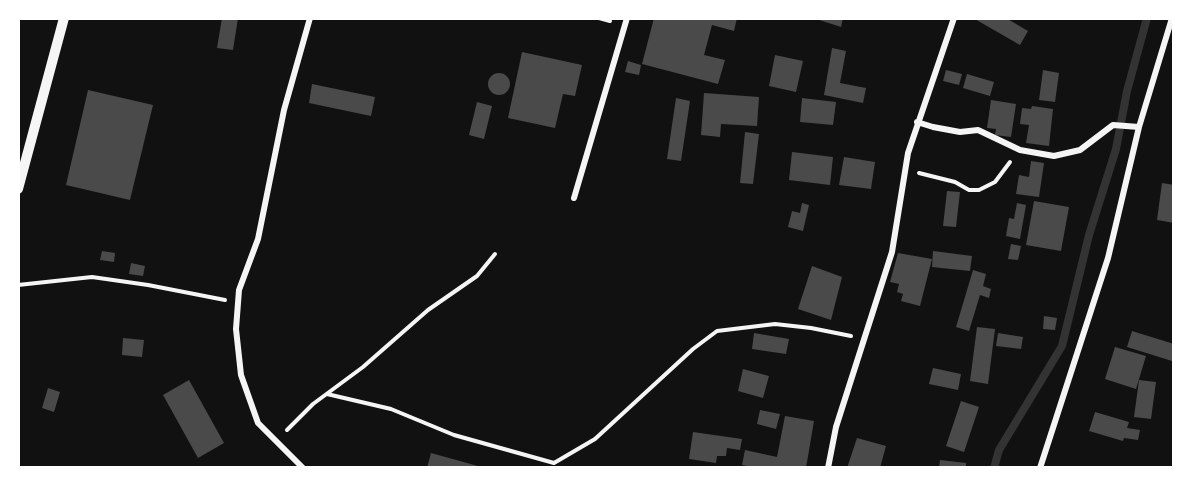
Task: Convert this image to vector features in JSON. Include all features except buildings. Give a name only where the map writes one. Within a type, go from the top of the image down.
[{"type":"street","points":[[18,189],[64,18]]},
{"type":"street","points":[[303,468],[258,423],[241,375],[236,329],[239,290],[258,239],[284,110],[309,18]]},
{"type":"street","points":[[574,198],[627,18]]},
{"type":"street","points":[[828,468],[836,427],[892,252],[905,169],[917,122],[954,18]]},
{"type":"street","points":[[1040,468],[1108,258],[1139,127],[1172,18]]},
{"type":"street","points":[[917,122],[933,128],[960,132],[978,130],[1020,150],[1054,156],[1080,150],[1113,124],[1139,127]]},
{"type":"path","points":[[905,169],[955,182],[969,190],[979,190],[995,182],[1020,150]]},
{"type":"path","points":[[276,441],[313,404],[363,367],[428,310],[477,276],[495,254]]},
{"type":"path","points":[[18,285],[92,277],[148,285],[238,303]]},
{"type":"path","points":[[327,394],[391,409],[454,435],[554,463],[595,439],[693,349],[717,331],[775,324],[811,328],[864,339]]},
{"type":"waterway","points":[[994,468],[999,450],[1062,346],[1089,235],[1116,149],[1127,91],[1147,18]]}]
